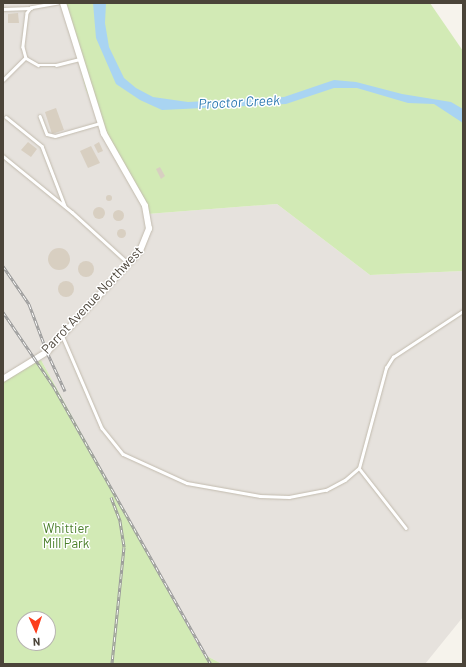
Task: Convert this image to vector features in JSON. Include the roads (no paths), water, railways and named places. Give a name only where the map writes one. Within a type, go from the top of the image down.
[{"type":"street","name":"Parrot Avenue Northwest","points":[[3,379],[47,352],[128,263],[146,241],[149,216],[145,206],[113,154],[100,123],[63,3]]},
{"type":"lane","points":[[3,9],[32,8],[58,3]]},
{"type":"lane","points":[[32,8],[27,13],[24,34],[23,47],[26,58],[38,65],[56,65],[80,59]]},
{"type":"lane","points":[[3,80],[26,58]]},
{"type":"lane","points":[[40,116],[48,134],[54,136],[100,123]]},
{"type":"lane","points":[[6,117],[42,146],[66,206]]},
{"type":"lane","points":[[3,156],[66,206],[128,263]]},
{"type":"lane","points":[[62,335],[102,428],[123,454],[137,462],[187,483],[275,498],[301,496],[326,490],[345,480],[359,468],[386,368],[394,357],[463,311]]},
{"type":"lane","points":[[359,468],[406,528]]},
{"type":"water","name":"Proctor Creek","points":[[93,3],[106,3],[105,23],[109,47],[124,78],[136,88],[153,97],[188,102],[284,97],[334,80],[356,82],[402,94],[451,102],[463,109],[463,123],[434,104],[408,103],[357,88],[334,88],[286,104],[162,110],[140,100],[116,84],[96,38]]},
{"type":"railway","points":[[3,266],[29,304],[47,352],[65,391]]},
{"type":"railway","points":[[3,312],[54,387],[211,664]]},
{"type":"railway","points":[[111,497],[120,521],[124,547],[112,664]]},
{"type":"park label","name":"Whittier Mill Park","points":[[66,536]]}]
